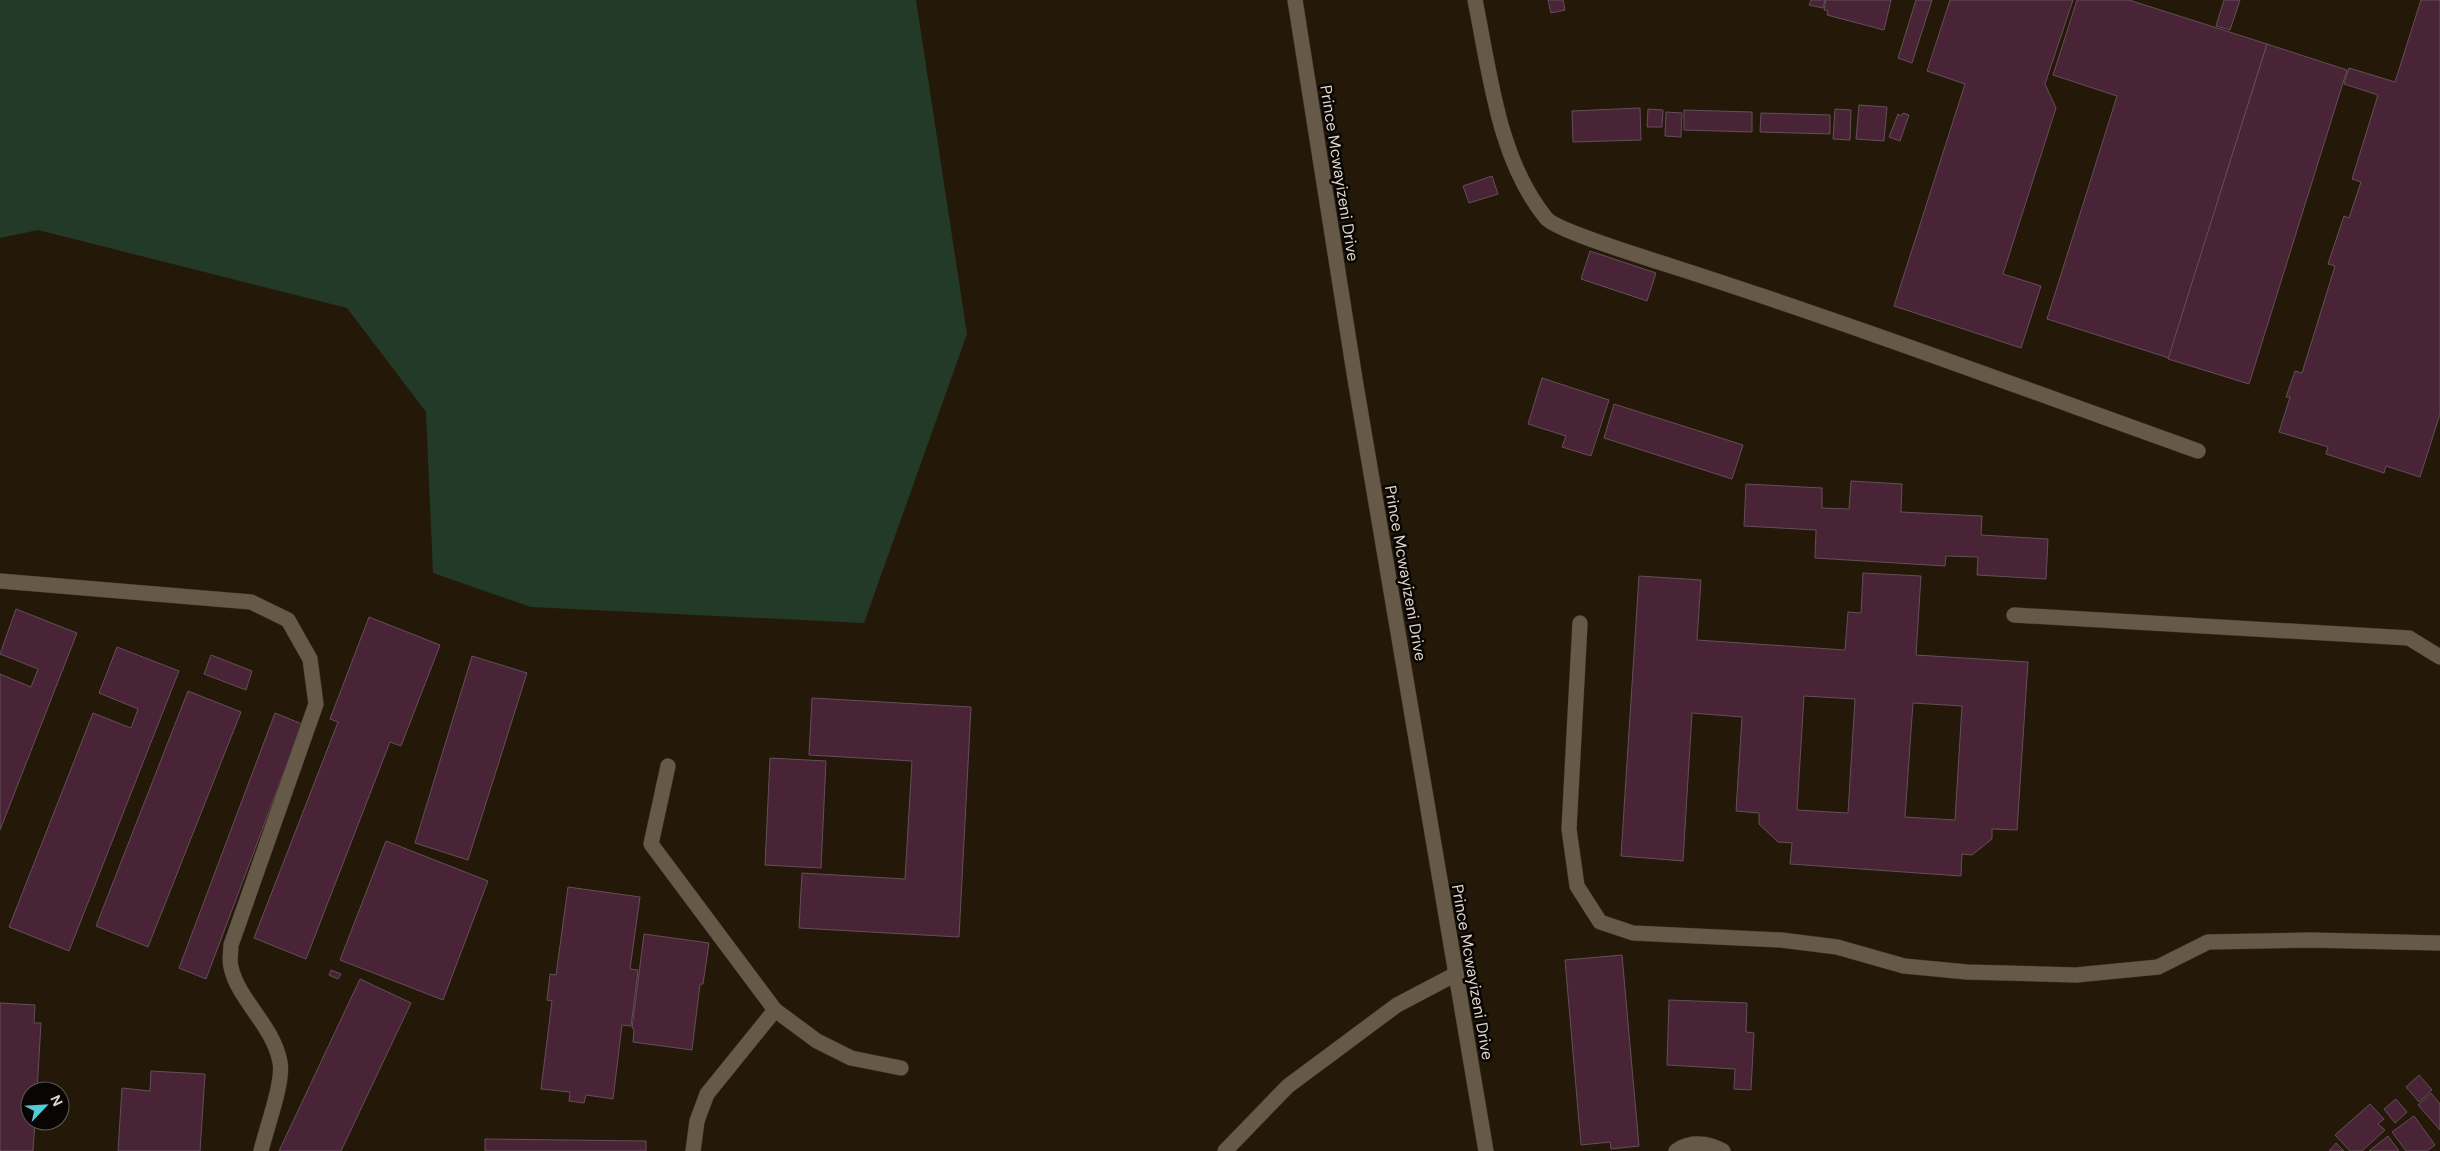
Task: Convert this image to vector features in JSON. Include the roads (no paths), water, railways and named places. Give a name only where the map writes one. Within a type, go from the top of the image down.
[{"type":"street","name":"Prince Mcwayizeni Drive","points":[[1295,0],[1350,349],[1486,1151]]},
{"type":"street","points":[[1475,0],[1496,105],[1518,176],[1548,221],[1601,243],[1781,301],[2198,451]]},
{"type":"street","points":[[0,581],[251,602],[288,620],[310,659],[316,704],[231,945],[231,968],[241,990],[275,1043],[280,1064],[277,1089],[261,1151]]},
{"type":"street","points":[[2014,616],[2409,638],[2440,657]]},
{"type":"street","points":[[1580,623],[1569,829],[1577,886],[1600,922],[1633,933],[1781,940],[1838,948],[1904,966],[1967,972],[2076,975],[2158,967],[2208,942],[2310,940],[2440,943]]},
{"type":"street","points":[[668,766],[651,844],[774,1010],[817,1040],[851,1058],[902,1068]]},
{"type":"street","points":[[1226,1151],[1288,1086],[1398,1005],[1456,974]]},
{"type":"street","points":[[693,1151],[697,1121],[707,1094],[774,1010]]},
{"type":"street","points":[[1676,1151],[1690,1144],[1704,1144],[1723,1151]]}]
